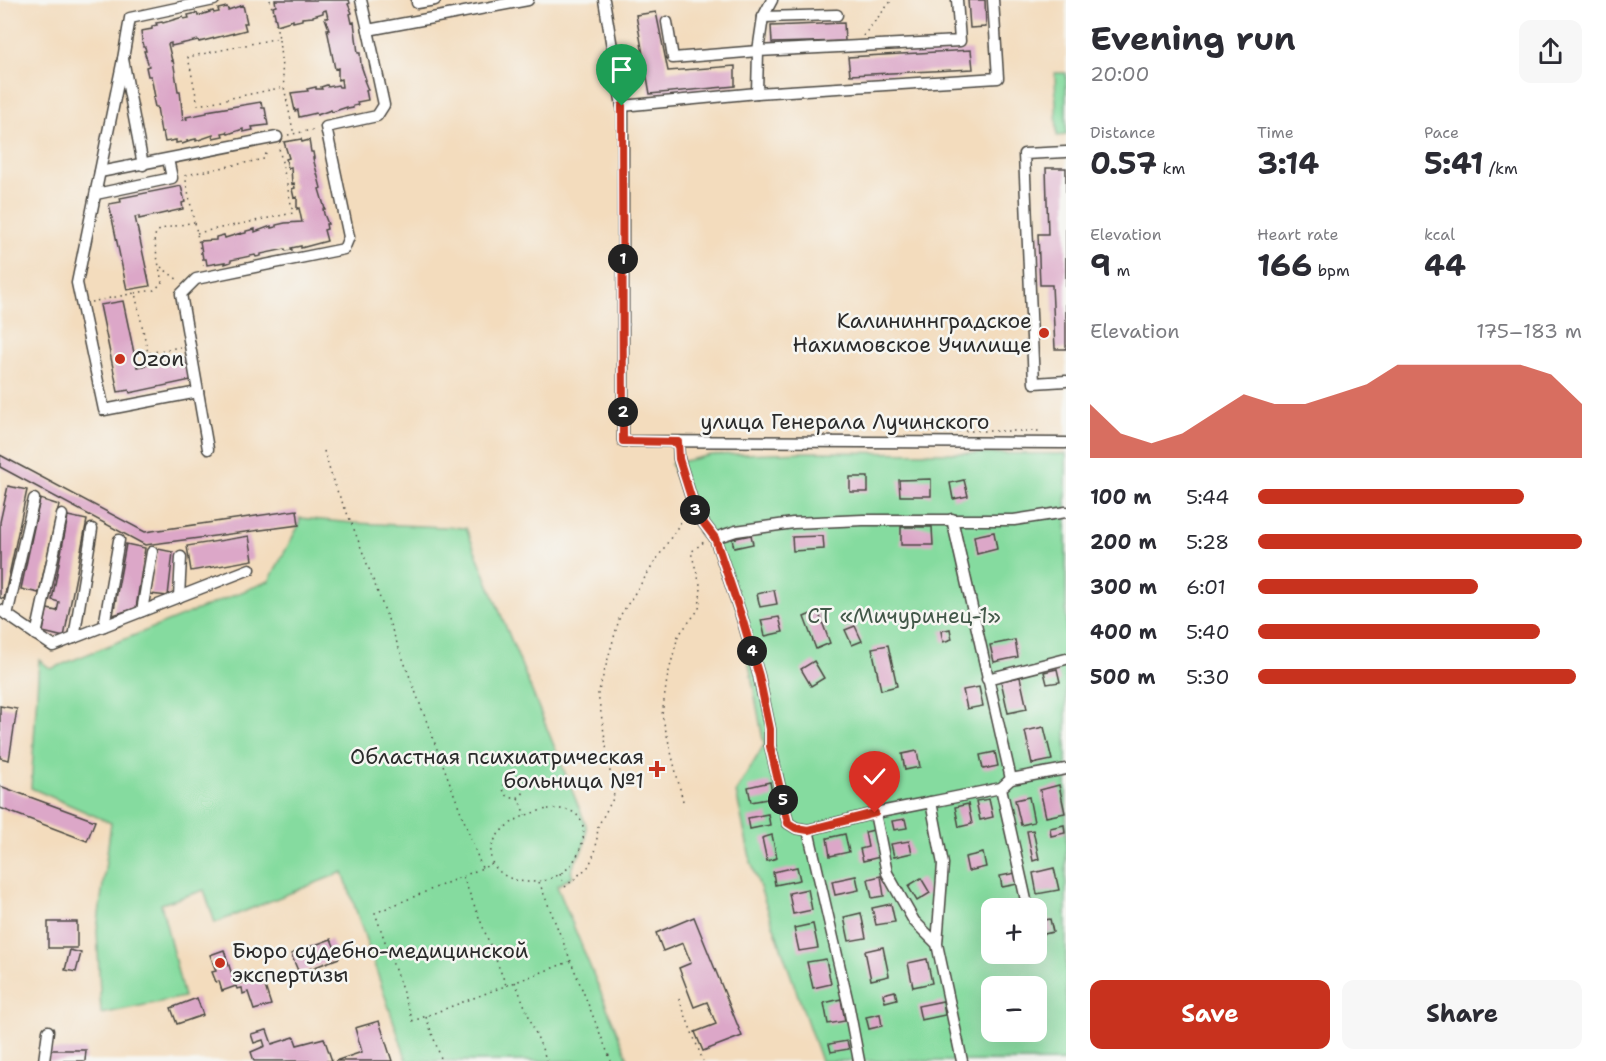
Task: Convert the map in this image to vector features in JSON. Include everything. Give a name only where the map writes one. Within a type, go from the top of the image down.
[{"type":"street","points":[[198,392],[104,410],[77,283],[130,18],[214,0]]},
{"type":"street","points":[[208,449],[181,294],[196,279],[344,249],[349,237],[326,127],[377,116],[384,105],[362,0]]},
{"type":"street","points":[[417,0],[417,3],[435,0]]},
{"type":"street","points":[[368,30],[528,0]]},
{"type":"street","points":[[604,0],[622,106],[758,93],[998,78],[993,0]]},
{"type":"street","points":[[758,93],[758,51],[763,17],[772,0]]},
{"type":"street","points":[[667,22],[673,58],[758,51],[960,41],[957,0]]},
{"type":"street","points":[[763,17],[837,15]]},
{"type":"street","points":[[123,59],[143,165]]},
{"type":"street","name":"улица Генерала Лучинского","points":[[622,106],[623,441],[1066,443]]},
{"type":"street","points":[[100,172],[277,137]]},
{"type":"street","points":[[1066,152],[1024,154],[1034,382],[1066,381]]},
{"type":"street","points":[[96,194],[172,178],[168,159]]},
{"type":"street","points":[[678,442],[679,459],[696,513],[715,538],[759,676],[770,729],[770,746],[788,823],[796,828],[808,830],[875,813],[1001,788],[1011,779],[1066,769]]},
{"type":"street","points":[[34,499],[4,613],[53,646],[250,569]]},
{"type":"street","points":[[715,538],[736,531],[793,524],[863,520],[1014,520],[1066,512]]},
{"type":"street","points":[[36,635],[62,515]]},
{"type":"street","points":[[952,519],[1011,779]]},
{"type":"street","points":[[74,638],[92,529]]},
{"type":"street","points":[[104,626],[119,540]]},
{"type":"street","points":[[142,611],[152,552]]},
{"type":"street","points":[[179,597],[181,557]]},
{"type":"street","points":[[987,679],[1066,659]]},
{"type":"street","points":[[1001,788],[1026,898]]},
{"type":"street","points":[[931,802],[943,864],[937,944],[962,1061]]},
{"type":"street","points":[[875,813],[887,873],[914,921],[937,944]]},
{"type":"street","points":[[808,830],[859,1061]]},
{"type":"street","points":[[44,1061],[48,1031]]},
{"type":"path","points":[[270,0],[279,38],[284,87],[294,135]]},
{"type":"path","points":[[862,36],[892,0]]},
{"type":"path","points":[[279,38],[188,57],[198,105],[284,87]]},
{"type":"path","points":[[197,233],[293,213],[277,137],[326,127]]},
{"type":"path","points":[[172,178],[264,159]]},
{"type":"path","points":[[185,175],[206,277]]},
{"type":"path","points":[[82,304],[154,290],[163,279],[154,239],[156,233],[161,229],[194,222]]},
{"type":"path","points":[[160,266],[188,288]]},
{"type":"path","points":[[135,293],[148,353],[190,345]]},
{"type":"path","points":[[909,431],[1045,432]]},
{"type":"path","points":[[324,451],[334,484],[352,524],[482,868]]},
{"type":"path","points":[[565,887],[589,866],[596,849],[598,826],[614,796],[598,694],[620,616],[693,504]]},
{"type":"path","points":[[683,801],[662,715],[667,679],[678,636],[699,609],[701,588],[691,552],[706,540],[715,538]]},
{"type":"path","points":[[520,776],[524,780],[525,788],[518,798],[511,797],[503,789],[507,777],[520,776]]},
{"type":"path","points":[[518,798],[525,816]]},
{"type":"path","points":[[568,810],[577,815],[582,824],[581,847],[569,867],[560,873],[538,881],[513,881],[501,875],[492,864],[493,843],[507,826],[525,816],[538,811],[568,810]]},
{"type":"path","points":[[492,864],[375,912],[413,1021],[571,961]]},
{"type":"path","points":[[560,873],[563,882]]},
{"type":"path","points":[[463,876],[506,985]]},
{"type":"path","points":[[538,881],[612,1061]]},
{"type":"path","points":[[515,982],[547,1061]]},
{"type":"path","points":[[679,999],[703,1061]]},
{"type":"path","points":[[426,1016],[442,1061]]},
{"type":"green space","points":[[1055,73],[1066,73],[1066,135],[1057,136]]},
{"type":"green space","name":"СТ «Мичуринец-1»","points":[[806,452],[1066,454],[1066,1061],[821,1061],[751,862],[736,792],[764,745],[740,615],[713,543],[701,536],[671,464],[711,455]]},
{"type":"green space","points":[[300,518],[353,523],[466,528],[586,825],[582,850],[571,872],[573,876],[557,886],[629,1061],[407,1061],[343,872],[215,923],[204,890],[161,904],[184,997],[101,1014],[97,930],[111,823],[31,788],[39,660],[51,669],[269,581],[299,525]]},
{"type":"building","points":[[275,0],[349,0],[358,53],[360,53],[368,90],[366,90],[368,100],[357,102],[358,105],[353,108],[347,109],[347,107],[332,112],[331,110],[317,115],[316,113],[299,117],[298,110],[295,111],[291,93],[308,91],[307,89],[316,87],[316,89],[322,89],[321,87],[327,85],[328,87],[338,85],[342,87],[341,79],[338,80],[338,68],[335,69],[327,29],[329,29],[325,18],[328,18],[326,10],[313,17],[277,25],[273,7],[276,6]]},
{"type":"building","points":[[968,0],[985,0],[986,27],[970,28]]},
{"type":"building","points":[[243,5],[247,23],[244,23],[246,30],[199,42],[198,40],[171,46],[171,43],[168,44],[178,91],[180,91],[183,120],[187,119],[186,117],[207,113],[207,111],[261,102],[262,108],[265,108],[268,125],[252,127],[253,130],[243,132],[243,129],[228,134],[227,132],[222,133],[223,136],[213,138],[213,135],[182,144],[181,142],[176,143],[176,140],[165,142],[153,98],[155,97],[151,76],[148,76],[146,67],[149,66],[141,31],[152,29],[152,26],[157,25],[156,23],[183,17],[184,19],[189,18],[188,15],[197,13],[198,16],[213,11],[214,13],[219,12],[218,9],[227,7],[228,10]]},
{"type":"building","points":[[656,12],[668,71],[735,66],[735,86],[650,94],[636,15]]},
{"type":"building","points":[[844,23],[845,41],[772,43],[771,26]]},
{"type":"building","points":[[971,50],[973,69],[850,75],[848,57]]},
{"type":"building","points":[[301,139],[302,142],[309,140],[311,152],[313,152],[325,209],[323,209],[324,214],[328,224],[326,224],[327,229],[324,230],[327,241],[301,248],[301,246],[291,248],[292,250],[286,251],[285,249],[261,254],[261,256],[231,260],[225,264],[225,262],[207,265],[206,259],[203,259],[200,241],[216,240],[216,237],[224,235],[225,238],[255,229],[255,232],[285,223],[302,222],[299,208],[297,209],[297,197],[294,198],[292,189],[295,188],[294,183],[292,184],[291,167],[288,168],[286,159],[289,158],[284,142]]},
{"type":"building","points":[[1046,168],[1066,168],[1066,349],[1055,349],[1052,285],[1040,285],[1038,234],[1048,234]]},
{"type":"building","points":[[181,186],[185,202],[182,203],[183,209],[139,219],[139,216],[135,217],[150,286],[127,290],[109,204],[121,202],[120,198]]},
{"type":"building","points":[[123,301],[137,367],[184,357],[191,380],[130,393],[129,390],[118,392],[100,305]]},
{"type":"building","points":[[0,455],[145,532],[297,510],[299,525],[145,545],[0,467]]},
{"type":"building","points":[[850,477],[868,477],[868,492],[850,492]]},
{"type":"building","points":[[931,479],[931,496],[900,496],[899,480]]},
{"type":"building","points":[[964,480],[968,496],[953,499],[950,483]]},
{"type":"building","points":[[8,486],[27,490],[4,599],[0,598],[0,522]]},
{"type":"building","points":[[40,499],[59,505],[39,593],[21,589]]},
{"type":"building","points":[[68,516],[87,520],[64,637],[43,632],[47,609],[57,611],[59,602],[52,600]]},
{"type":"building","points":[[901,527],[932,527],[933,545],[901,545]]},
{"type":"building","points":[[994,532],[997,549],[977,554],[974,536]]},
{"type":"building","points":[[751,535],[753,544],[734,548],[732,539]]},
{"type":"building","points":[[249,536],[253,560],[191,571],[187,546]]},
{"type":"building","points":[[823,536],[824,549],[793,551],[792,537]]},
{"type":"building","points":[[126,544],[145,548],[136,608],[113,615]]},
{"type":"building","points":[[158,549],[173,552],[168,596],[150,594]]},
{"type":"building","points":[[774,590],[777,604],[760,607],[757,594]]},
{"type":"building","points":[[818,611],[830,643],[816,649],[804,617]]},
{"type":"building","points":[[779,617],[783,632],[765,636],[761,620]]},
{"type":"building","points":[[855,626],[862,641],[852,645],[845,630]]},
{"type":"building","points":[[950,629],[952,639],[943,642],[941,631]]},
{"type":"building","points":[[1015,640],[1018,657],[994,662],[990,645]]},
{"type":"building","points":[[888,645],[897,686],[881,690],[872,648]]},
{"type":"building","points":[[814,661],[824,678],[811,686],[801,669]]},
{"type":"building","points":[[1057,669],[1060,682],[1047,684],[1044,672]]},
{"type":"building","points":[[1020,677],[1027,709],[1008,713],[1001,681]]},
{"type":"building","points":[[979,687],[983,706],[967,709],[963,690]]},
{"type":"building","points":[[0,706],[17,709],[9,760],[0,758]]},
{"type":"building","points":[[1044,727],[1052,760],[1032,764],[1025,731]]},
{"type":"building","points":[[917,751],[920,767],[905,770],[902,754]]},
{"type":"building","points":[[995,752],[998,766],[983,769],[980,755]]},
{"type":"building","points":[[770,782],[773,798],[751,802],[748,787]]},
{"type":"building","points":[[1059,785],[1065,813],[1046,817],[1040,790]]},
{"type":"building","points":[[0,786],[95,821],[87,841],[0,808]]},
{"type":"building","points":[[1029,797],[1034,822],[1021,825],[1015,800]]},
{"type":"building","points":[[989,799],[993,817],[980,820],[976,801]]},
{"type":"building","points":[[968,804],[972,824],[959,827],[955,807]]},
{"type":"building","points":[[768,814],[770,825],[750,829],[748,818]]},
{"type":"building","points":[[905,819],[907,828],[894,830],[892,821]]},
{"type":"building","points":[[1064,825],[1065,833],[1051,836],[1050,828]]},
{"type":"building","points":[[874,830],[880,857],[863,861],[860,849],[868,847],[865,832]]},
{"type":"building","points":[[1033,830],[1039,859],[1033,861],[1027,831]]},
{"type":"building","points":[[845,834],[849,852],[830,856],[827,838]]},
{"type":"building","points":[[772,835],[777,858],[767,861],[762,838]]},
{"type":"building","points":[[909,841],[912,853],[894,857],[891,844]]},
{"type":"building","points":[[983,853],[986,867],[968,871],[965,857]]},
{"type":"building","points":[[797,867],[800,880],[775,885],[773,872]]},
{"type":"building","points":[[1054,868],[1059,890],[1037,894],[1033,873]]},
{"type":"building","points":[[1016,873],[1018,884],[1002,887],[1000,876]]},
{"type":"building","points":[[856,876],[859,890],[835,895],[832,881]]},
{"type":"building","points":[[881,876],[884,896],[872,898],[868,879]]},
{"type":"building","points":[[921,878],[930,893],[917,901],[908,886]]},
{"type":"building","points":[[808,889],[812,910],[793,914],[789,893]]},
{"type":"building","points":[[891,904],[895,922],[876,925],[872,908]]},
{"type":"building","points":[[861,913],[866,938],[849,941],[844,917]]},
{"type":"building","points":[[694,917],[742,1036],[703,1051],[695,1032],[716,1024],[707,1002],[694,1007],[679,968],[691,963],[683,943],[663,951],[656,933]]},
{"type":"building","points":[[1047,919],[1050,919],[1053,932],[1047,933]]},
{"type":"building","points":[[48,922],[77,922],[77,948],[48,948]]},
{"type":"building","points":[[813,924],[818,948],[799,951],[794,928]]},
{"type":"building","points":[[331,939],[339,958],[299,973],[291,954]]},
{"type":"building","points":[[883,947],[889,976],[871,980],[865,951]]},
{"type":"building","points":[[70,950],[81,953],[76,972],[65,970]]},
{"type":"building","points":[[224,950],[234,981],[237,980],[238,984],[262,977],[271,1005],[254,1010],[248,992],[243,994],[242,988],[237,989],[236,986],[222,991],[219,981],[216,982],[212,972],[216,971],[210,955]]},
{"type":"building","points":[[826,959],[831,984],[813,988],[807,962]]},
{"type":"building","points":[[927,959],[932,983],[913,987],[908,963]]},
{"type":"building","points":[[895,991],[897,999],[885,1002],[883,994]]},
{"type":"building","points":[[197,998],[203,1015],[177,1024],[171,1008]]},
{"type":"building","points":[[841,999],[845,1021],[828,1024],[824,1003]]},
{"type":"building","points":[[943,1001],[945,1015],[921,1020],[918,1006]]},
{"type":"building","points":[[880,1014],[882,1026],[869,1029],[866,1017]]},
{"type":"building","points":[[379,1021],[392,1061],[335,1061],[362,1052],[355,1028]]},
{"type":"building","points":[[267,1030],[272,1044],[294,1037],[297,1045],[324,1038],[332,1061],[254,1061],[251,1052],[265,1046],[263,1040],[254,1043],[251,1034]]},
{"type":"building","points":[[847,1041],[849,1049],[831,1052],[829,1044]]},
{"type":"building","points":[[48,1050],[86,1050],[85,1061],[48,1061]]},
{"type":"place","name":"Калининнградское Нахимовское Училище","points":[[1044,333]]},
{"type":"place","name":"Ozon","points":[[120,359]]},
{"type":"place","name":"Областная психиатрическая больница №1","points":[[657,769]]},
{"type":"place","name":"Бюро судебно-медицинской экспертизы","points":[[220,963]]},
{"type":"route","points":[[622,106],[623,441],[678,442],[679,459],[696,513],[715,538],[759,676],[770,729],[770,746],[788,823],[796,828],[808,830],[875,813]]}]
